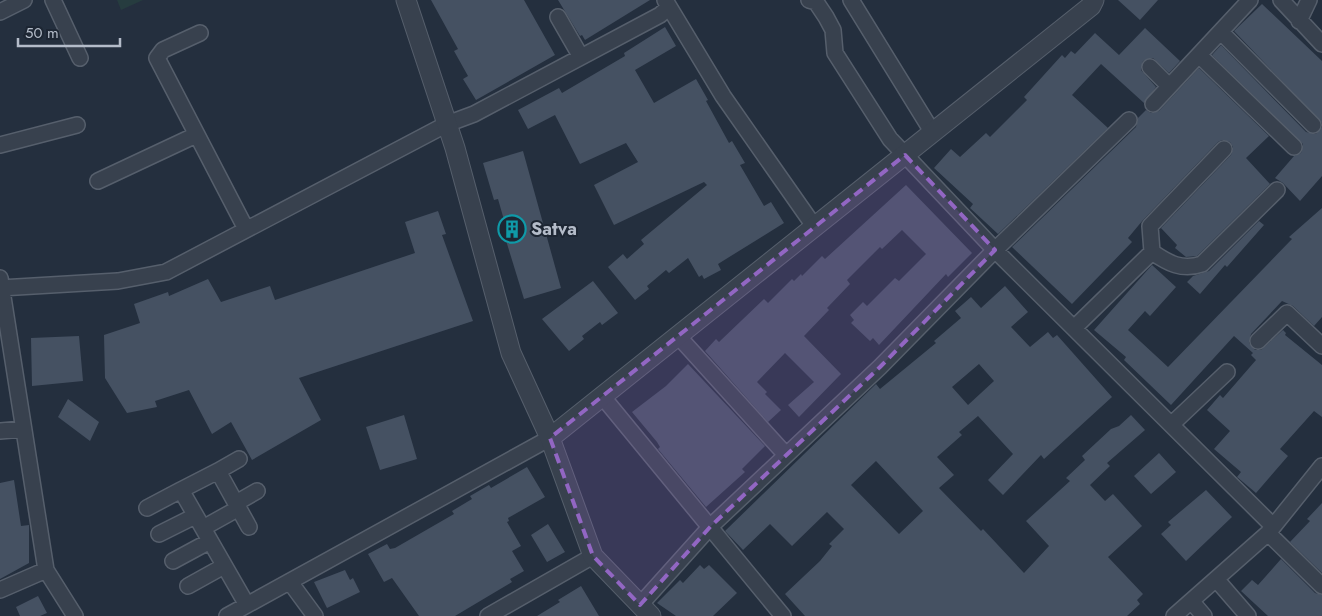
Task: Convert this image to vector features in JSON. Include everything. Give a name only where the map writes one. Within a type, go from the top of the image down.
[{"type":"street","points":[[0,12],[24,0]]},
{"type":"street","points":[[53,0],[80,58]]},
{"type":"street","points":[[406,0],[447,124],[511,353],[550,438],[593,556],[646,610],[711,526],[880,367],[995,250],[1129,120]]},
{"type":"street","points":[[809,0],[816,2],[826,17],[833,30],[835,53],[890,139],[995,250],[1172,424],[1322,586]]},
{"type":"street","points":[[850,0],[933,133]]},
{"type":"street","points":[[227,616],[550,438],[814,226],[906,155],[1091,6],[1094,0]]},
{"type":"street","points":[[1153,104],[1250,0]]},
{"type":"street","points":[[1281,0],[1322,44]]},
{"type":"street","points":[[1299,21],[1309,0]]},
{"type":"street","points":[[75,616],[46,570],[1,285],[118,281],[166,272],[447,124],[474,114],[660,15],[667,3],[723,96],[814,226]]},
{"type":"street","points":[[558,17],[581,57]]},
{"type":"street","points":[[1221,32],[1313,125]]},
{"type":"street","points":[[200,33],[163,50],[157,58],[246,229]]},
{"type":"street","points":[[1199,55],[1294,147]]},
{"type":"street","points":[[1150,67],[1170,86]]},
{"type":"street","points":[[0,145],[77,124]]},
{"type":"street","points":[[98,181],[196,135]]},
{"type":"street","points":[[1152,252],[1150,226],[1224,149]]},
{"type":"street","points":[[1152,252],[1178,266],[1191,268],[1202,264],[1277,190]]},
{"type":"street","points":[[1074,328],[1152,252]]},
{"type":"street","points":[[1258,341],[1287,313],[1322,346]]},
{"type":"street","points":[[678,336],[786,454]]},
{"type":"street","points":[[1172,424],[1227,372]]},
{"type":"street","points":[[602,396],[784,616]]},
{"type":"street","points":[[0,431],[23,429]]},
{"type":"street","points":[[147,508],[239,459]]},
{"type":"street","points":[[1174,616],[1192,602],[1270,529],[1321,470]]},
{"type":"street","points":[[218,471],[249,527]]},
{"type":"street","points":[[181,490],[247,605]]},
{"type":"street","points":[[172,561],[203,528],[257,491]]},
{"type":"street","points":[[159,534],[203,528]]},
{"type":"street","points":[[488,616],[593,556]]},
{"type":"street","points":[[188,586],[224,566]]},
{"type":"street","points":[[0,590],[46,570]]},
{"type":"street","points":[[1216,579],[1248,616]]},
{"type":"street","points":[[290,582],[315,616]]},
{"type":"street","points":[[1192,602],[1204,616]]},
{"type":"highlighted area","points":[[905,155],[995,250],[880,367],[711,526],[640,605],[593,556],[550,438]]},
{"type":"green space","points":[[117,0],[143,0],[121,10]]},
{"type":"building","points":[[431,0],[524,0],[555,55],[476,100],[463,79],[468,76],[454,51],[458,49]]},
{"type":"building","points":[[558,0],[650,0],[585,40],[582,35],[580,36]]},
{"type":"building","points":[[1118,0],[1158,0],[1140,20]]},
{"type":"building","points":[[1262,4],[1322,61],[1322,123],[1234,31]]},
{"type":"building","points":[[665,27],[676,46],[635,70],[654,103],[696,79],[729,143],[732,141],[745,163],[740,165],[764,206],[771,202],[784,223],[718,264],[721,270],[704,279],[702,275],[699,277],[688,258],[669,273],[666,270],[647,286],[649,289],[635,300],[608,267],[623,254],[627,259],[644,244],[641,240],[707,185],[704,182],[614,225],[594,185],[638,162],[626,143],[580,164],[555,115],[528,129],[518,110],[559,88],[562,93],[625,56],[624,53]]},
{"type":"building","points":[[1145,28],[1180,61],[1169,73],[1153,58],[1143,61],[1141,70],[1156,87],[1144,103],[1101,64],[1072,95],[1108,128],[998,234],[970,208],[973,204],[934,168],[951,149],[960,157],[986,133],[990,137],[1027,100],[1024,97],[1062,55],[1065,58],[1071,51],[1075,54],[1095,33],[1119,55]]},
{"type":"building","points":[[1221,45],[1306,132],[1316,134],[1322,127],[1322,176],[1300,201],[1283,183],[1275,178],[1294,156],[1301,153],[1303,144],[1212,55]]},
{"type":"building","points":[[1199,68],[1269,136],[1246,158],[1270,184],[1197,256],[1186,257],[1175,248],[1177,245],[1161,228],[1231,155],[1233,147],[1230,142],[1222,140],[1218,142],[1143,220],[1128,238],[1132,242],[1072,304],[1012,247],[1136,127],[1138,118],[1146,110],[1151,113],[1159,111]]},
{"type":"building","name":"Satva","points":[[523,151],[561,288],[524,299],[500,221],[504,220],[498,199],[494,200],[483,163]]},
{"type":"building","points":[[906,185],[972,253],[948,277],[946,274],[879,345],[873,338],[870,341],[851,323],[854,320],[850,315],[863,302],[867,306],[895,278],[899,281],[926,254],[902,230],[882,249],[880,247],[847,280],[850,284],[804,336],[841,374],[799,417],[788,405],[814,382],[785,353],[757,382],[767,392],[765,394],[781,410],[768,422],[705,351],[716,339],[719,342],[764,299],[768,303],[792,279],[794,281],[801,274],[802,276],[822,256],[825,259]]},
{"type":"building","points":[[1322,208],[1322,317],[1314,326],[1293,306],[1282,301],[1251,334],[1249,343],[1255,350],[1261,350],[1283,330],[1286,333],[1285,335],[1322,365],[1322,417],[1314,411],[1280,449],[1288,456],[1256,493],[1237,477],[1241,472],[1214,449],[1230,431],[1207,410],[1220,395],[1223,398],[1256,360],[1251,355],[1253,353],[1234,336],[1171,405],[1124,360],[1126,357],[1094,330],[1152,265],[1176,287],[1150,316],[1145,311],[1128,330],[1168,367],[1292,239],[1289,237]]},
{"type":"building","points":[[438,211],[446,234],[442,235],[473,321],[299,378],[321,420],[252,460],[231,422],[212,434],[189,390],[155,401],[157,407],[127,413],[105,378],[104,335],[140,323],[134,304],[168,292],[169,296],[208,279],[221,302],[270,286],[275,300],[415,253],[405,222]]},
{"type":"building","points":[[1259,221],[1264,225],[1200,294],[1187,282],[1193,276],[1209,271]]},
{"type":"building","points":[[593,281],[618,313],[602,325],[600,322],[582,336],[584,339],[569,351],[542,319]]},
{"type":"building","points":[[1005,286],[1028,312],[1011,327],[1030,347],[1048,332],[1053,338],[1057,335],[1112,397],[1044,459],[1041,455],[1003,495],[988,480],[1013,454],[978,416],[959,432],[962,435],[937,457],[954,475],[939,488],[981,531],[983,529],[1024,573],[1049,546],[1026,521],[1070,481],[1066,478],[1085,460],[1082,456],[1111,429],[1119,426],[1131,415],[1145,430],[1107,463],[1110,466],[1090,485],[1105,501],[1113,494],[1142,526],[1108,557],[1143,594],[1137,600],[1140,604],[1127,616],[805,616],[785,594],[820,561],[832,546],[829,544],[844,529],[827,512],[792,546],[770,524],[743,550],[725,531],[876,384],[880,389],[936,343],[934,341],[961,318],[955,311],[971,297],[981,308]],"holes":[[[979,364],[994,381],[968,405],[952,387]],[[876,461],[923,511],[899,534],[851,485]]]},
{"type":"building","points":[[79,336],[83,381],[32,386],[31,338]]},
{"type":"building","points":[[688,364],[765,446],[742,469],[745,472],[706,507],[658,449],[660,447],[657,442],[632,412],[666,386]]},
{"type":"building","points":[[68,399],[99,422],[90,441],[58,417]]},
{"type":"building","points":[[404,415],[417,459],[380,470],[366,427]]},
{"type":"building","points":[[1159,453],[1176,472],[1151,494],[1134,476]]},
{"type":"building","points":[[527,467],[545,497],[508,518],[509,521],[507,522],[521,546],[512,551],[524,571],[510,579],[512,582],[455,616],[419,616],[392,578],[384,582],[368,554],[387,544],[390,549],[395,548],[454,514],[452,511],[472,499],[470,496],[489,485],[491,488]]},
{"type":"building","points":[[14,480],[21,526],[29,525],[29,563],[0,579],[0,483]]},
{"type":"building","points":[[1206,490],[1232,517],[1186,561],[1161,534],[1171,525],[1168,522]]},
{"type":"building","points":[[1322,503],[1322,573],[1290,542],[1310,521],[1307,519]]},
{"type":"building","points":[[548,524],[565,552],[547,562],[531,535]]},
{"type":"building","points":[[1281,559],[1315,593],[1322,595],[1322,616],[1268,616],[1241,591],[1252,580],[1258,585]]},
{"type":"building","points":[[700,565],[704,569],[709,565],[737,593],[713,616],[676,616],[657,603],[680,580],[683,583]]},
{"type":"building","points":[[345,570],[350,580],[353,578],[360,592],[327,608],[314,582]]},
{"type":"building","points":[[581,586],[599,616],[537,616],[560,602],[558,600]]},
{"type":"building","points":[[38,596],[47,613],[40,616],[20,616],[16,607]]},
{"type":"place","name":"Satva","points":[[512,229]]}]
